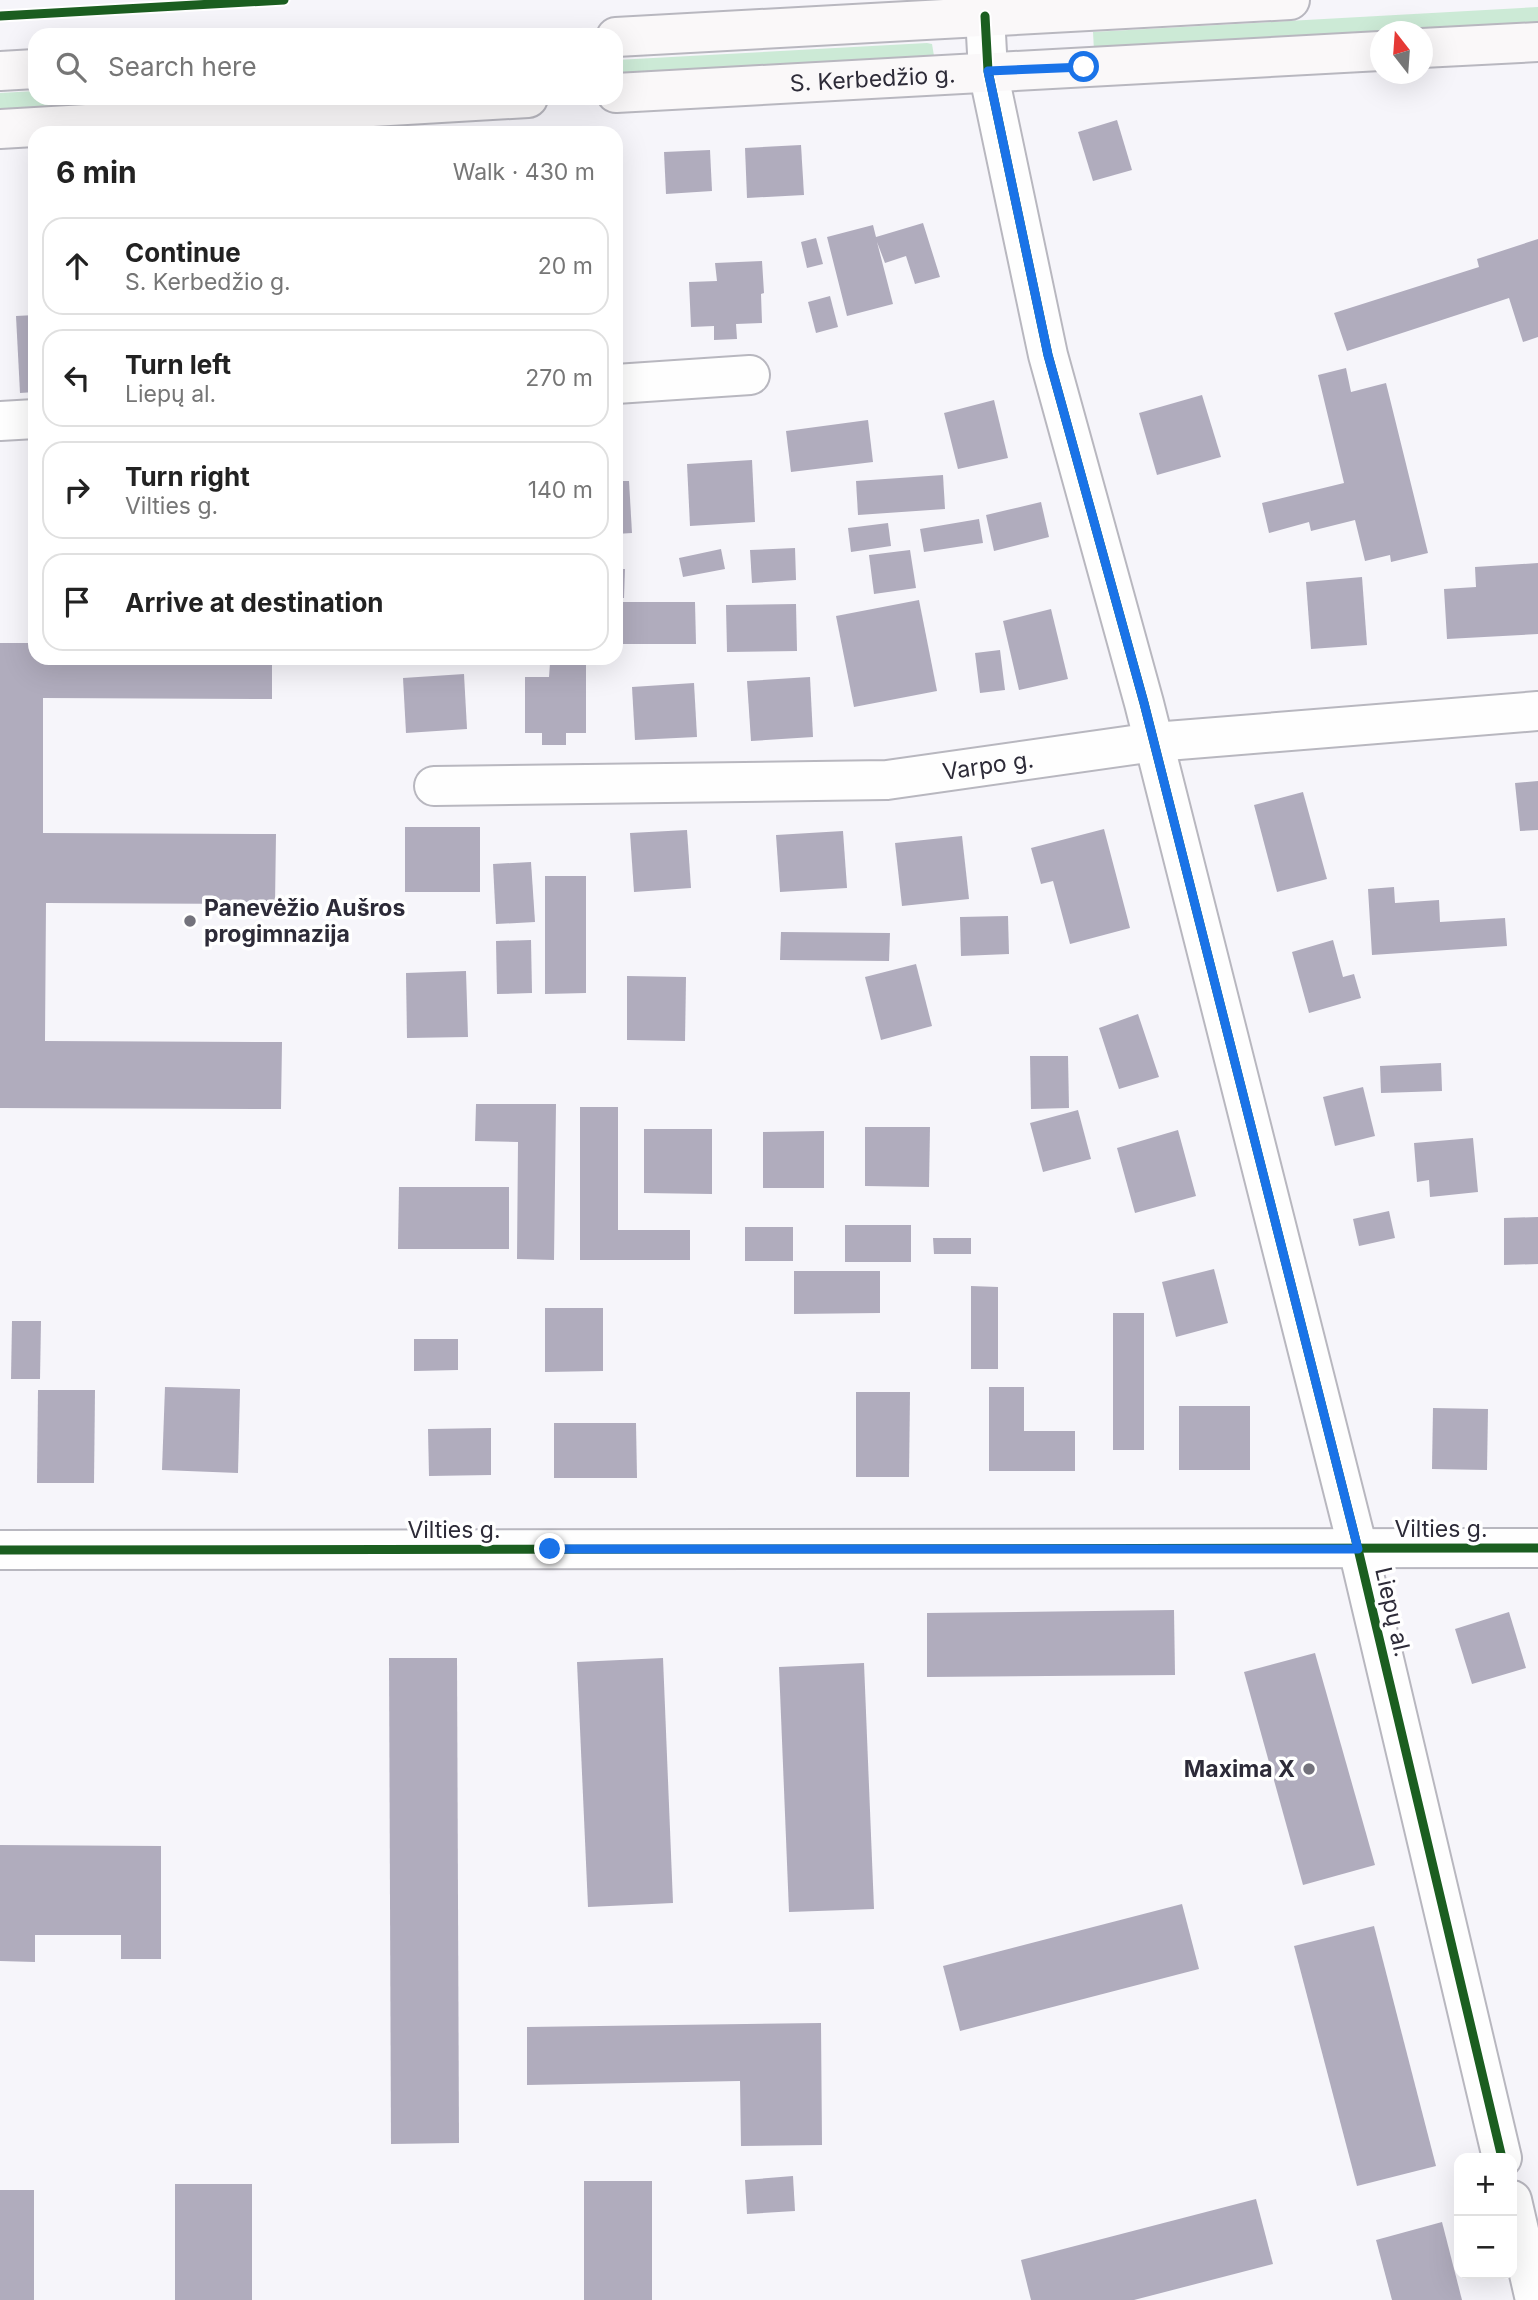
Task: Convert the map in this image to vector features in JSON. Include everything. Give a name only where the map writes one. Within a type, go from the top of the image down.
[{"type":"main road","points":[[623,37],[1290,0]]},
{"type":"main road","points":[[1433,47],[1538,42]]},
{"type":"main road","name":"S. Kerbedžio g.","points":[[623,93],[1370,52]]},
{"type":"main road","points":[[0,71],[28,69]]},
{"type":"main road","points":[[51,126],[409,105]]},
{"type":"main road","points":[[0,129],[28,127]]},
{"type":"street","name":"Liepų al.","points":[[985,16],[988,71],[1048,355],[1154,742],[1358,1549],[1501,2153]]},
{"type":"street","points":[[623,384],[750,375]]},
{"type":"street","points":[[0,421],[28,419]]},
{"type":"street","name":"Varpo g.","points":[[434,786],[887,780],[1154,742],[1538,711]]},
{"type":"street","name":"Vilties g.","points":[[0,1550],[1538,1548]]},
{"type":"street","points":[[1516,2216],[1535,2300]]},
{"type":"green space","points":[[1538,7],[1538,23],[1433,30],[1433,21],[1370,21],[1370,34],[1094,51],[1093,32]]},
{"type":"green space","points":[[927,43],[932,44],[934,56],[623,75],[623,60]]},
{"type":"green space","points":[[28,91],[28,105],[71,105],[0,109],[0,93]]},
{"type":"building","points":[[1117,120],[1132,170],[1093,181],[1078,132]]},
{"type":"building","points":[[801,145],[804,195],[747,198],[745,148]]},
{"type":"building","points":[[710,150],[712,191],[666,194],[664,152]]},
{"type":"building","points":[[923,223],[940,277],[915,284],[906,256],[885,263],[877,242],[893,304],[847,316],[827,237],[873,225],[876,237]]},
{"type":"building","points":[[816,238],[823,264],[807,268],[801,242]]},
{"type":"building","points":[[1538,239],[1538,337],[1523,342],[1509,298],[1347,351],[1334,313],[1479,267],[1477,259]]},
{"type":"building","points":[[762,261],[762,323],[736,324],[737,339],[714,340],[714,326],[691,327],[689,282],[717,281],[715,263]]},
{"type":"building","points":[[830,296],[838,327],[816,333],[808,302]]},
{"type":"building","points":[[28,315],[28,392],[20,393],[16,316]]},
{"type":"building","points":[[1346,368],[1351,392],[1386,383],[1428,553],[1391,562],[1390,555],[1365,561],[1355,520],[1311,531],[1309,522],[1269,533],[1262,503],[1344,483],[1318,375]]},
{"type":"building","points":[[1202,395],[1221,457],[1157,475],[1139,413]]},
{"type":"building","points":[[994,400],[1008,458],[958,469],[944,413]]},
{"type":"building","points":[[868,420],[873,462],[791,472],[786,431]]},
{"type":"building","points":[[752,460],[755,522],[690,526],[687,464]]},
{"type":"building","points":[[943,475],[945,509],[858,515],[856,481]]},
{"type":"building","points":[[623,481],[629,481],[632,533],[623,534]]},
{"type":"building","points":[[1041,502],[1049,537],[994,551],[986,515]]},
{"type":"building","points":[[979,519],[983,543],[924,552],[920,529]]},
{"type":"building","points":[[888,523],[891,546],[851,552],[848,528]]},
{"type":"building","points":[[795,548],[796,580],[752,583],[750,550]]},
{"type":"building","points":[[721,549],[725,569],[683,577],[679,558]]},
{"type":"building","points":[[910,550],[916,588],[874,594],[869,555]]},
{"type":"building","points":[[1538,563],[1538,634],[1447,639],[1444,589],[1476,587],[1475,567]]},
{"type":"building","points":[[623,569],[625,569],[624,598]]},
{"type":"building","points":[[1362,577],[1367,645],[1311,649],[1306,582]]},
{"type":"building","points":[[919,600],[937,691],[854,707],[836,616]]},
{"type":"building","points":[[623,602],[695,602],[696,644],[623,644]]},
{"type":"building","points":[[796,604],[797,651],[727,652],[726,605]]},
{"type":"building","points":[[1051,609],[1068,679],[1019,690],[1003,621]]},
{"type":"building","points":[[0,643],[28,643],[28,665],[272,665],[272,699],[43,698],[43,833],[276,834],[275,904],[46,903],[45,1041],[282,1042],[281,1109],[0,1108]]},
{"type":"building","points":[[1000,650],[1005,690],[980,693],[975,653]]},
{"type":"building","points":[[550,665],[586,665],[586,733],[566,733],[566,745],[542,745],[542,733],[525,733],[525,677],[549,677]]},
{"type":"building","points":[[464,674],[467,729],[406,733],[403,678]]},
{"type":"building","points":[[810,677],[813,737],[751,741],[747,681]]},
{"type":"building","points":[[694,683],[697,737],[635,740],[632,687]]},
{"type":"building","points":[[1538,781],[1538,830],[1520,831],[1515,783]]},
{"type":"building","points":[[1303,792],[1327,879],[1277,892],[1254,805]]},
{"type":"building","points":[[405,827],[480,827],[480,892],[405,892]]},
{"type":"building","points":[[1104,829],[1130,928],[1070,944],[1053,881],[1041,884],[1031,848]]},
{"type":"building","points":[[687,830],[691,888],[634,892],[630,833]]},
{"type":"building","points":[[843,831],[847,888],[780,892],[776,835]]},
{"type":"building","points":[[962,836],[969,899],[902,906],[895,843]]},
{"type":"building","points":[[531,862],[535,922],[496,924],[493,864]]},
{"type":"building","points":[[545,876],[586,876],[586,993],[545,994]]},
{"type":"building","points":[[1394,887],[1395,903],[1439,900],[1440,922],[1505,918],[1507,946],[1372,955],[1368,889]]},
{"type":"building","points":[[1008,916],[1009,954],[961,956],[960,917]]},
{"type":"building","points":[[781,932],[890,933],[889,961],[780,960]]},
{"type":"building","points":[[531,940],[532,993],[497,994],[496,941]]},
{"type":"building","points":[[1333,940],[1343,977],[1354,974],[1361,998],[1309,1013],[1292,952]]},
{"type":"building","points":[[916,964],[932,1026],[881,1040],[865,977]]},
{"type":"building","points":[[466,971],[468,1037],[407,1038],[406,973]]},
{"type":"building","points":[[627,976],[686,977],[685,1041],[627,1040]]},
{"type":"building","points":[[1138,1014],[1159,1077],[1119,1089],[1099,1028]]},
{"type":"building","points":[[1030,1056],[1068,1056],[1069,1108],[1031,1109]]},
{"type":"building","points":[[1441,1063],[1442,1091],[1381,1093],[1380,1066]]},
{"type":"building","points":[[1363,1087],[1375,1136],[1335,1146],[1323,1097]]},
{"type":"building","points":[[476,1104],[556,1104],[554,1260],[517,1259],[518,1142],[475,1141]]},
{"type":"building","points":[[580,1107],[618,1107],[618,1230],[690,1230],[690,1260],[580,1260]]},
{"type":"building","points":[[1078,1110],[1091,1159],[1043,1172],[1030,1123]]},
{"type":"building","points":[[865,1127],[930,1127],[929,1187],[865,1186]]},
{"type":"building","points":[[644,1129],[712,1129],[712,1194],[644,1193]]},
{"type":"building","points":[[1178,1130],[1196,1196],[1135,1213],[1117,1148]]},
{"type":"building","points":[[824,1131],[824,1188],[763,1188],[763,1132]]},
{"type":"building","points":[[1473,1138],[1478,1192],[1430,1197],[1429,1180],[1417,1182],[1414,1143]]},
{"type":"building","points":[[399,1187],[509,1187],[509,1249],[398,1249]]},
{"type":"building","points":[[1389,1211],[1395,1238],[1359,1246],[1353,1219]]},
{"type":"building","points":[[1538,1217],[1538,1264],[1504,1265],[1504,1218]]},
{"type":"building","points":[[845,1225],[911,1225],[911,1262],[845,1262]]},
{"type":"building","points":[[745,1227],[793,1227],[793,1261],[745,1261]]},
{"type":"building","points":[[933,1238],[971,1238],[971,1254],[934,1254]]},
{"type":"building","points":[[1214,1269],[1228,1323],[1176,1337],[1162,1282]]},
{"type":"building","points":[[794,1271],[880,1271],[880,1313],[794,1314]]},
{"type":"building","points":[[971,1286],[998,1287],[998,1369],[971,1369]]},
{"type":"building","points":[[545,1308],[603,1308],[603,1371],[545,1372]]},
{"type":"building","points":[[1113,1313],[1144,1313],[1144,1450],[1113,1450]]},
{"type":"building","points":[[12,1321],[41,1321],[40,1379],[11,1379]]},
{"type":"building","points":[[414,1339],[458,1339],[458,1370],[414,1371]]},
{"type":"building","points":[[165,1387],[240,1389],[238,1473],[162,1470]]},
{"type":"building","points":[[989,1387],[1024,1387],[1024,1431],[1075,1431],[1075,1471],[989,1471]]},
{"type":"building","points":[[38,1390],[95,1390],[94,1483],[37,1483]]},
{"type":"building","points":[[856,1392],[910,1392],[909,1477],[856,1477]]},
{"type":"building","points":[[1179,1406],[1250,1406],[1250,1470],[1179,1470]]},
{"type":"building","points":[[1433,1408],[1488,1409],[1487,1470],[1432,1469]]},
{"type":"building","points":[[554,1423],[636,1423],[637,1478],[554,1478]]},
{"type":"building","points":[[491,1428],[491,1475],[429,1476],[428,1429]]},
{"type":"building","points":[[1174,1610],[1175,1675],[927,1677],[927,1613]]},
{"type":"building","points":[[1509,1612],[1526,1668],[1472,1684],[1455,1629]]},
{"type":"building","name":"Maxima X","points":[[1315,1653],[1375,1865],[1303,1885],[1244,1672]]},
{"type":"building","points":[[389,1658],[457,1658],[459,2143],[391,2144]]},
{"type":"building","points":[[663,1658],[673,1903],[588,1907],[577,1662]]},
{"type":"building","points":[[864,1663],[874,1909],[789,1912],[779,1667]]},
{"type":"building","points":[[0,1845],[161,1846],[161,1959],[121,1959],[121,1935],[35,1935],[35,1962],[0,1961]]},
{"type":"building","points":[[1182,1904],[1199,1969],[960,2031],[943,1966]]},
{"type":"building","points":[[1374,1926],[1436,2166],[1357,2186],[1294,1946]]},
{"type":"building","points":[[821,2023],[822,2145],[741,2146],[740,2081],[527,2085],[527,2027]]},
{"type":"building","points":[[793,2176],[795,2211],[747,2214],[745,2180]]},
{"type":"building","points":[[584,2181],[652,2181],[652,2300],[584,2300]]},
{"type":"building","points":[[175,2184],[252,2184],[252,2300],[175,2300]]},
{"type":"building","points":[[0,2190],[34,2190],[34,2300],[0,2300]]},
{"type":"building","points":[[1256,2199],[1273,2264],[1134,2300],[1031,2300],[1021,2260]]},
{"type":"building","points":[[1442,2222],[1454,2269],[1454,2279],[1457,2279],[1462,2300],[1392,2300],[1376,2240]]},
{"type":"cycle path","points":[[0,16],[284,0]]},
{"type":"cycle path","points":[[985,16],[988,71],[1048,355],[1144,703],[1358,1549],[1501,2153]]},
{"type":"cycle path","points":[[0,1550],[1538,1548]]},
{"type":"place","name":"Panevėžio Aušros progimnazija","points":[[190,921]]},
{"type":"place","name":"Maxima X","points":[[1309,1769]]},
{"type":"route","points":[[550,1549],[1358,1549],[1144,703],[1048,355],[988,71],[1084,67]]}]
